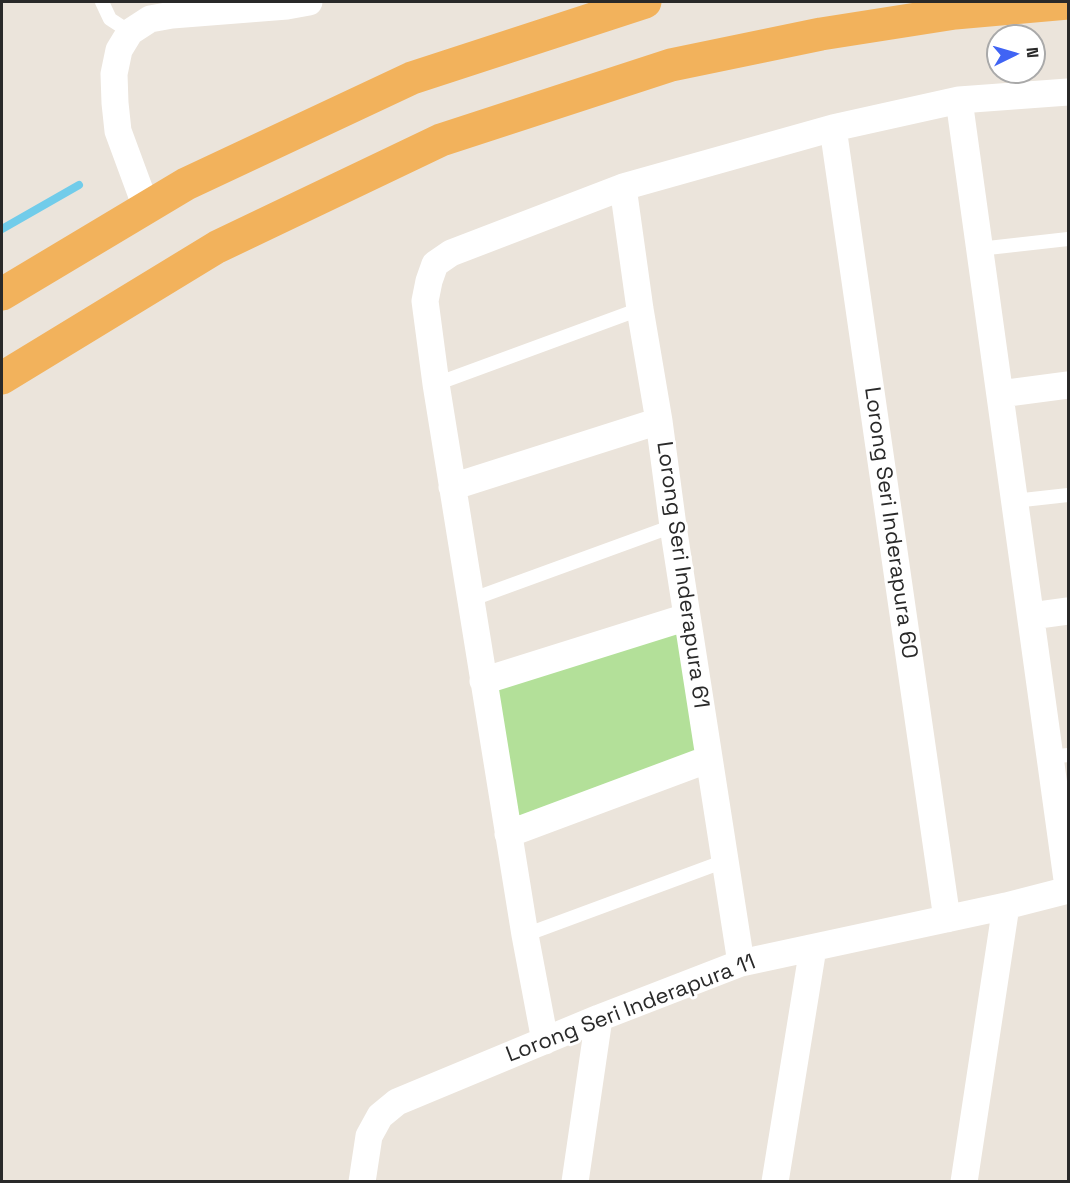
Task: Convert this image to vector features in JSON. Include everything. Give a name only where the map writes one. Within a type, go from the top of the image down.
[{"type":"highway","points":[[2,294],[186,184],[412,78],[645,2]]},
{"type":"highway","points":[[2,378],[217,247],[441,140],[671,65],[821,34],[955,12],[1068,3]]},
{"type":"street","points":[[146,207],[118,131],[115,102],[114,74],[119,50],[130,32],[150,19],[172,15],[287,6],[309,2]]},
{"type":"street","points":[[544,1041],[508,834],[436,384],[425,300],[435,264],[452,253],[623,188],[833,128],[959,100],[1068,92]]},
{"type":"street","points":[[959,100],[1031,616],[1059,756],[1068,889]]},
{"type":"street","name":"Lorong Seri Inderapura 60","points":[[833,128],[947,919]]},
{"type":"street","name":"Lorong Seri Inderapura 61","points":[[623,188],[659,422],[672,526],[741,963]]},
{"type":"street","points":[[1000,394],[1068,385]]},
{"type":"street","points":[[452,487],[659,422]]},
{"type":"street","points":[[1031,616],[1068,611]]},
{"type":"street","points":[[483,681],[687,617]]},
{"type":"street","points":[[508,834],[709,759]]},
{"type":"street","name":"Lorong Seri Inderapura 11","points":[[362,1182],[369,1136],[380,1116],[396,1102],[599,1018],[741,963],[1006,906],[1068,889]]},
{"type":"street","points":[[964,1182],[1006,906]]},
{"type":"street","points":[[776,1182],[813,948]]},
{"type":"street","points":[[575,1182],[599,1018]]},
{"type":"lane","points":[[102,2],[110,19],[130,32]]},
{"type":"lane","points":[[979,249],[1068,239]]},
{"type":"lane","points":[[436,384],[640,309]]},
{"type":"lane","points":[[1014,501],[1068,495]]},
{"type":"lane","points":[[470,600],[672,526]]},
{"type":"lane","points":[[525,935],[725,861]]},
{"type":"green space","points":[[687,617],[709,759],[508,834],[483,681]]},
{"type":"waterway","points":[[2,229],[79,185]]}]
